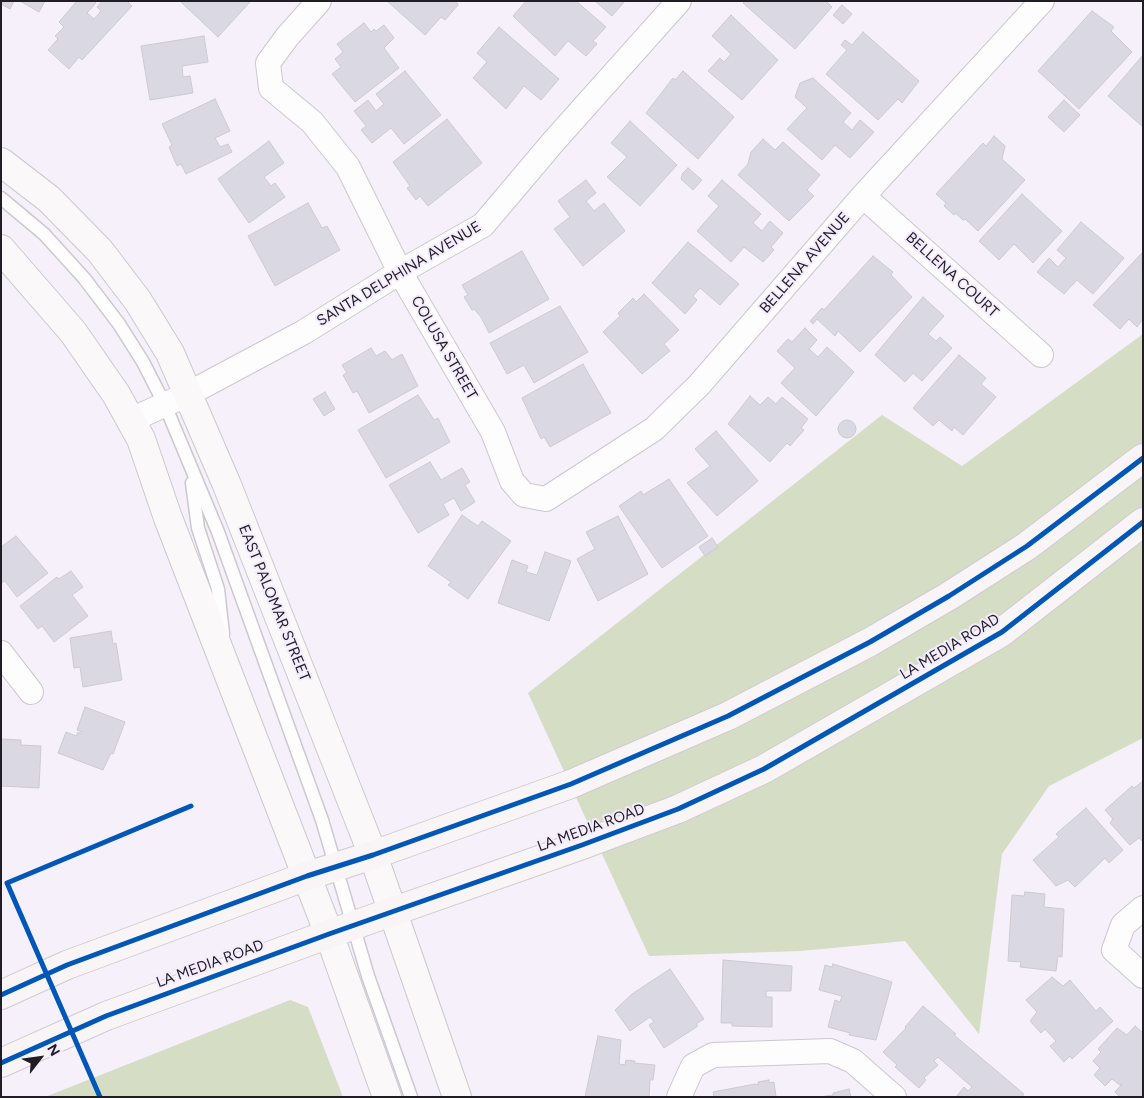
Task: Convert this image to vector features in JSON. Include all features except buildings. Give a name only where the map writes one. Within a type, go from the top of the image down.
[{"type":"main road","name":"EAST PALOMAR STREET","points":[[1,162],[48,199],[100,251],[142,308],[170,353],[176,400],[227,485],[373,855],[457,1097]]},
{"type":"main road","points":[[1,249],[73,332],[131,420],[141,439],[229,675],[307,876],[341,929],[387,1097]]},
{"type":"main road","points":[[1,995],[67,965],[307,876],[373,855],[571,784],[663,746],[736,712],[870,642],[957,591],[1028,546],[1143,458]]},
{"type":"main road","name":"LA MEDIA ROAD","points":[[1,1063],[106,1016],[678,808],[764,769],[1002,632],[1143,522]]},
{"type":"street","name":"COLUSA STREET","points":[[319,1],[287,37],[268,64],[271,88],[312,122],[348,167],[400,272],[493,432],[512,481],[524,495],[546,499]]},
{"type":"street","name":"SANTA DELPHINA AVENUE","points":[[131,420],[176,400],[304,332],[400,272],[483,225],[554,141],[679,1]]},
{"type":"street","name":"BELLENA AVENUE","points":[[546,499],[654,428],[699,385],[863,196],[1042,1]]},
{"type":"street","name":"BELLENA COURT","points":[[863,196],[1041,355]]},
{"type":"street","points":[[1,653],[31,692]]},
{"type":"street","points":[[1143,908],[1123,925],[1114,950],[1143,976]]},
{"type":"street","points":[[679,1097],[693,1066],[713,1055],[830,1051],[853,1061],[894,1097]]},
{"type":"lane","points":[[1,198],[44,234],[84,278],[119,324],[143,362],[176,400],[190,463],[198,528],[218,590],[229,675]]},
{"type":"lane","points":[[190,463],[322,820],[336,866],[341,929],[368,976],[411,1097]]},
{"type":"green space","points":[[1143,334],[1143,738],[1049,786],[1002,854],[979,1034],[905,941],[801,951],[649,956],[528,693],[882,415],[962,466]]},
{"type":"green space","points":[[290,1000],[308,1007],[343,1097],[45,1097]]},
{"type":"cycle path","points":[[1,995],[67,965],[307,876],[373,855],[571,784],[728,716],[870,642],[949,596],[1027,546],[1143,458]]},
{"type":"cycle path","points":[[1,1063],[106,1016],[678,809],[764,769],[1002,632],[1143,522]]},
{"type":"cycle path","points":[[100,1097],[7,883],[191,806]]}]
